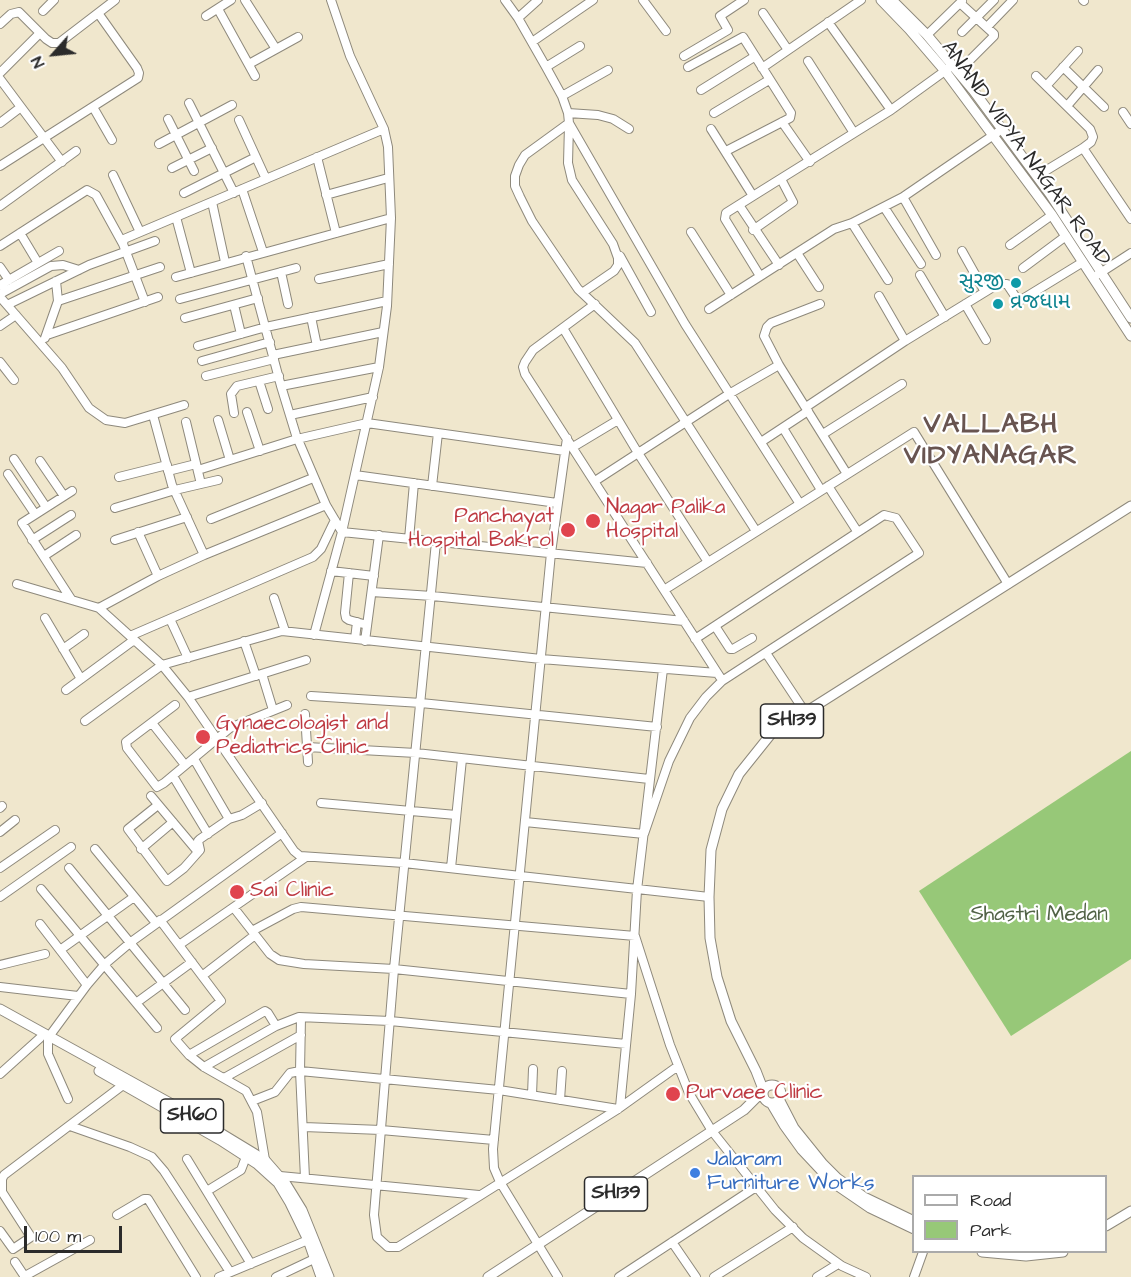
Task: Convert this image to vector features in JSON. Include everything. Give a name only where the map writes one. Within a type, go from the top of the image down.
[{"type":"main road","name":"ANAND VIDYA NAGAR ROAD","points":[[881,0],[952,69],[992,136],[1052,215],[1083,261],[1131,318]]},
{"type":"main road","name":"ANAND VIDYA NAGAR ROAD","points":[[892,0],[927,34],[1036,177],[1130,330]]},
{"type":"main road","name":"SH139","points":[[488,1277],[744,1110],[763,1091],[756,1071],[731,1022],[717,977],[710,938],[709,897],[711,850],[722,808],[739,774],[771,734],[1131,506]]},
{"type":"main road","name":"SH60","points":[[0,1009],[45,1039],[246,1157],[278,1183],[330,1277]]},
{"type":"main road","name":"SH60","points":[[0,1016],[181,1109],[265,1160],[291,1190],[311,1239],[314,1259],[321,1277]]},
{"type":"main road","name":"SH139","points":[[756,1071],[772,1084]]},
{"type":"main road","points":[[773,1101],[780,1090],[772,1084],[763,1091],[763,1097],[773,1101],[823,1164],[837,1178],[864,1197],[912,1220]]},
{"type":"main road","name":"SH139","points":[[744,1110],[773,1101]]},
{"type":"main road","points":[[773,1101],[802,1150],[832,1182],[870,1208],[912,1228]]},
{"type":"main road","points":[[1107,1226],[1130,1217]]},
{"type":"main road","points":[[1107,1232],[1130,1217]]},
{"type":"main road","points":[[1000,1253],[1026,1256],[1049,1253]]},
{"type":"street","points":[[43,11],[54,0]]},
{"type":"street","points":[[0,24],[11,14],[19,12],[52,43],[59,43],[115,0]]},
{"type":"street","points":[[206,16],[231,0]]},
{"type":"street","points":[[244,0],[276,49]]},
{"type":"street","points":[[314,635],[342,532],[379,367],[387,301],[392,218],[388,147],[384,129],[350,56],[331,0]]},
{"type":"street","points":[[505,0],[518,18],[562,96],[568,113],[568,163],[572,180],[613,244],[651,312]]},
{"type":"street","points":[[518,18],[538,0]]},
{"type":"street","points":[[532,42],[593,0]]},
{"type":"street","points":[[643,0],[666,31]]},
{"type":"street","points":[[684,56],[728,30],[720,16],[744,0]]},
{"type":"street","points":[[762,68],[861,0]]},
{"type":"street","points":[[962,32],[994,0]]},
{"type":"street","points":[[987,27],[1013,0]]},
{"type":"street","points":[[760,276],[725,219],[726,213],[891,110],[952,69],[993,38],[994,34],[975,18],[962,1],[927,34]]},
{"type":"street","points":[[218,9],[255,76]]},
{"type":"street","points":[[0,166],[138,78],[139,73],[98,13]]},
{"type":"street","points":[[763,13],[788,50]]},
{"type":"street","points":[[828,22],[891,110]]},
{"type":"street","points":[[0,74],[40,33]]},
{"type":"street","points":[[249,64],[298,37]]},
{"type":"street","points":[[688,67],[743,37],[791,113],[790,118],[726,151]]},
{"type":"street","points":[[546,67],[580,46]]},
{"type":"street","points":[[1047,85],[1078,51]]},
{"type":"street","points":[[701,90],[754,57]]},
{"type":"street","points":[[808,60],[854,133]]},
{"type":"street","points":[[1063,67],[1104,107]]},
{"type":"street","points":[[562,96],[608,70]]},
{"type":"street","points":[[1067,106],[1098,70]]},
{"type":"street","points":[[1036,76],[1092,133],[1091,142],[1036,177]]},
{"type":"street","points":[[714,113],[769,80]]},
{"type":"street","points":[[1,82],[62,162]]},
{"type":"street","points":[[189,103],[234,193]]},
{"type":"street","points":[[159,144],[232,105]]},
{"type":"street","points":[[0,123],[21,107]]},
{"type":"street","points":[[93,107],[112,140]]},
{"type":"street","points":[[1123,112],[1131,124]]},
{"type":"street","points":[[568,113],[598,115],[613,119],[629,129]]},
{"type":"street","points":[[168,119],[194,171]]},
{"type":"street","points":[[239,120],[266,179]]},
{"type":"street","points":[[782,122],[810,162]]},
{"type":"street","points":[[569,123],[525,155],[515,176],[515,186],[532,221],[582,293],[635,343],[756,531]]},
{"type":"street","points":[[569,123],[675,308],[800,504]]},
{"type":"street","points":[[124,247],[124,239],[384,129]]},
{"type":"street","points":[[711,129],[753,196]]},
{"type":"street","points":[[709,309],[834,229],[852,223],[903,197],[1001,130]]},
{"type":"street","points":[[172,168],[212,148]]},
{"type":"street","points":[[1083,148],[1131,219]]},
{"type":"street","points":[[1,203],[76,151]]},
{"type":"street","points":[[184,194],[256,157]]},
{"type":"street","points":[[317,158],[336,233]]},
{"type":"street","points":[[113,175],[140,232]]},
{"type":"street","points":[[326,195],[388,178]]},
{"type":"street","points":[[753,230],[793,202],[781,179]]},
{"type":"street","points":[[242,189],[263,252]]},
{"type":"street","points":[[0,246],[87,190],[96,195],[124,247],[145,302]]},
{"type":"street","points":[[903,197],[936,255]]},
{"type":"street","points":[[212,202],[225,262]]},
{"type":"street","points":[[739,205],[753,230],[778,265]]},
{"type":"street","points":[[884,207],[921,264]]},
{"type":"street","points":[[1010,245],[1052,215]]},
{"type":"street","points":[[176,217],[191,273]]},
{"type":"street","points":[[176,277],[246,256],[392,218]]},
{"type":"street","points":[[852,223],[888,280]]},
{"type":"street","points":[[691,231],[731,295]]},
{"type":"street","points":[[20,233],[38,263]]},
{"type":"street","points":[[1023,268],[1066,236]]},
{"type":"street","points":[[7,305],[124,247],[155,241]]},
{"type":"street","points":[[582,293],[614,271],[618,265],[613,244]]},
{"type":"street","points":[[0,285],[59,251]]},
{"type":"street","points":[[962,251],[985,292]]},
{"type":"street","points":[[798,253],[819,287]]},
{"type":"street","points":[[1097,275],[1131,253]]},
{"type":"street","points":[[246,256],[280,386],[297,439],[326,505],[342,532]]},
{"type":"street","points":[[760,442],[905,341],[985,292],[1004,283],[1021,300],[1083,261]]},
{"type":"street","points":[[319,279],[389,264]]},
{"type":"street","points":[[80,270],[63,265],[51,266],[0,295],[62,368],[89,408],[106,420],[125,423],[184,405]]},
{"type":"street","points":[[0,267],[9,280]]},
{"type":"street","points":[[58,301],[160,267]]},
{"type":"street","points":[[180,299],[296,268]]},
{"type":"street","points":[[281,272],[288,304]]},
{"type":"street","points":[[920,275],[945,317]]},
{"type":"street","points":[[41,344],[58,301],[56,281]]},
{"type":"street","points":[[879,296],[905,341]]},
{"type":"street","points":[[46,335],[158,297]]},
{"type":"street","points":[[185,318],[258,298]]},
{"type":"street","points":[[198,346],[266,327],[387,301]]},
{"type":"street","points":[[558,1277],[500,1182],[494,1168],[494,1140],[504,1032],[551,553],[557,503],[569,449],[567,438],[525,374],[523,367],[533,350],[595,304]]},
{"type":"street","points":[[820,304],[777,320],[767,327],[764,336],[779,365],[847,474]]},
{"type":"street","points":[[965,304],[986,339]]},
{"type":"street","points":[[234,305],[242,334]]},
{"type":"street","points":[[0,326],[15,315]]},
{"type":"street","points":[[311,317],[317,346]]},
{"type":"street","points":[[563,328],[638,453],[708,562]]},
{"type":"street","points":[[206,376],[317,346],[383,332]]},
{"type":"street","points":[[202,361],[270,342]]},
{"type":"street","points":[[0,362],[14,380]]},
{"type":"street","points":[[595,481],[729,394],[779,365]]},
{"type":"street","points":[[280,386],[379,367]]},
{"type":"street","points":[[241,368],[244,384]]},
{"type":"street","points":[[234,413],[231,394],[237,386],[279,376]]},
{"type":"street","points":[[259,381],[268,409]]},
{"type":"street","points":[[823,434],[902,384]]},
{"type":"street","points":[[290,415],[373,397]]},
{"type":"street","points":[[247,412],[260,451]]},
{"type":"street","points":[[153,415],[175,490],[204,555]]},
{"type":"street","points":[[218,420],[230,460]]},
{"type":"street","points":[[119,477],[167,468],[197,467],[230,460],[297,439],[367,423],[569,449],[618,420]]},
{"type":"street","points":[[186,422],[201,484]]},
{"type":"street","points":[[783,428],[857,531]]},
{"type":"street","points":[[664,590],[914,432],[1008,584]]},
{"type":"street","points":[[432,486],[438,433]]},
{"type":"street","points":[[569,449],[595,481],[722,681]]},
{"type":"street","points":[[14,459],[46,507]]},
{"type":"street","points":[[40,461],[64,496]]},
{"type":"street","points":[[8,474],[35,514]]},
{"type":"street","points":[[355,475],[557,503]]},
{"type":"street","points":[[211,519],[314,478]]},
{"type":"street","points":[[115,508],[218,480]]},
{"type":"street","points":[[409,539],[414,483]]},
{"type":"street","points":[[70,599],[22,522],[72,491]]},
{"type":"street","points":[[99,608],[204,555],[326,505]]},
{"type":"street","points":[[32,540],[71,515]]},
{"type":"street","points":[[644,834],[669,761],[690,718],[722,681],[919,554],[896,519],[891,515],[876,518],[695,639]]},
{"type":"street","points":[[115,540],[187,517]]},
{"type":"street","points":[[66,690],[132,638],[170,619],[313,557],[321,549],[335,520]]},
{"type":"street","points":[[138,532],[159,576]]},
{"type":"street","points":[[342,532],[647,563]]},
{"type":"street","points":[[44,556],[76,535]]},
{"type":"street","points":[[365,641],[379,536]]},
{"type":"street","points":[[436,542],[394,969],[374,1215],[377,1237],[388,1247],[398,1247],[619,1108],[678,1066]]},
{"type":"street","points":[[331,571],[374,576]]},
{"type":"street","points":[[349,573],[345,613],[349,620],[367,625]]},
{"type":"street","points":[[17,584],[99,608],[162,665],[218,739],[297,855],[404,863],[709,897]]},
{"type":"street","points":[[372,592],[546,606],[684,621]]},
{"type":"street","points":[[274,598],[285,631]]},
{"type":"street","points":[[45,618],[81,678]]},
{"type":"street","points":[[170,619],[188,658]]},
{"type":"street","points":[[355,639],[357,622]]},
{"type":"street","points":[[715,626],[730,649],[752,638]]},
{"type":"street","points":[[85,721],[162,665],[285,631],[541,659],[717,673]]},
{"type":"street","points":[[63,649],[84,634]]},
{"type":"street","points":[[244,641],[273,710]]},
{"type":"street","points":[[766,653],[805,712]]},
{"type":"street","points":[[188,697],[306,660]]},
{"type":"street","points":[[619,1108],[631,994],[637,890],[663,669]]},
{"type":"street","points":[[311,696],[421,703],[657,727]]},
{"type":"street","points":[[175,705],[125,745],[157,787],[240,723],[287,705]]},
{"type":"street","points":[[305,714],[308,762]]},
{"type":"street","points":[[152,723],[185,765]]},
{"type":"street","points":[[307,747],[416,753],[649,779]]},
{"type":"street","points":[[194,759],[229,819]]},
{"type":"street","points":[[450,868],[462,759]]},
{"type":"street","points":[[173,776],[208,834]]},
{"type":"street","points":[[151,796],[198,852]]},
{"type":"street","points":[[158,805],[128,829],[141,849],[167,880],[184,868],[198,852],[200,848],[198,841],[229,819],[242,815],[262,803]]},
{"type":"street","points":[[321,803],[456,815]]},
{"type":"street","points":[[0,832],[15,820]]},
{"type":"street","points":[[141,849],[172,822]]},
{"type":"street","points":[[525,822],[644,834]]},
{"type":"street","points":[[0,868],[55,830]]},
{"type":"street","points":[[0,1074],[45,1039],[105,964],[129,943],[282,833]]},
{"type":"street","points":[[0,897],[71,847]]},
{"type":"street","points":[[95,849],[134,897],[179,945],[221,1001],[176,1037],[176,1041],[204,1067],[246,1091],[257,1113],[265,1160]]},
{"type":"street","points":[[179,945],[306,857]]},
{"type":"street","points":[[69,868],[185,1010]]},
{"type":"street","points":[[41,889],[157,1028]]},
{"type":"street","points":[[60,950],[134,897]]},
{"type":"street","points":[[234,908],[270,954],[279,960],[304,964],[394,969],[631,994]]},
{"type":"street","points":[[202,976],[254,933],[297,908],[635,936]]},
{"type":"street","points":[[40,924],[87,985]]},
{"type":"street","points":[[635,936],[657,1009],[678,1066],[689,1093],[712,1131],[775,1210],[838,1264],[863,1276]]},
{"type":"street","points":[[0,965],[45,954]]},
{"type":"street","points":[[136,1003],[192,962]]},
{"type":"street","points":[[0,987],[78,996]]},
{"type":"street","points":[[189,1055],[264,1011],[268,1013],[276,1026]]},
{"type":"street","points":[[204,1067],[296,1017],[390,1021],[626,1044]]},
{"type":"street","points":[[301,1018],[300,1071],[305,1178]]},
{"type":"street","points":[[224,1078],[301,1035]]},
{"type":"street","points":[[45,1039],[50,1058],[68,1099]]},
{"type":"street","points":[[531,1095],[533,1068]]},
{"type":"street","points":[[252,1101],[275,1092],[289,1074],[300,1071],[499,1090],[619,1108]]},
{"type":"street","points":[[560,1100],[562,1071]]},
{"type":"street","points":[[0,1232],[12,1249],[31,1237],[3,1194],[1,1176],[123,1085]]},
{"type":"street","points":[[70,1126],[130,1147],[153,1158],[164,1171],[230,1272]]},
{"type":"street","points":[[304,1127],[381,1130],[494,1140]]},
{"type":"street","points":[[207,1191],[242,1170],[246,1157]]},
{"type":"street","points":[[187,1159],[251,1264]]},
{"type":"street","points":[[280,1176],[478,1195]]},
{"type":"street","points":[[619,1277],[756,1187]]},
{"type":"street","points":[[117,1215],[144,1199],[148,1200],[196,1277]]},
{"type":"street","points":[[714,1277],[793,1227]]},
{"type":"street","points":[[219,1277],[311,1239]]},
{"type":"street","points":[[15,1262],[25,1276],[90,1240]]},
{"type":"street","points":[[672,1242],[696,1277]]},
{"type":"street","points":[[914,1277],[923,1253]]},
{"type":"street","points":[[276,1277],[314,1259]]},
{"type":"street","points":[[817,1277],[838,1264]]},
{"type":"green space","name":"Shastri Medan","points":[[1131,751],[1131,959],[1011,1036],[919,891]]},
{"type":"place","name":"સુરજી","points":[[1016,283]]},
{"type":"place","name":"વ્રજધામ","points":[[998,304]]},
{"type":"place","name":"Nagar Palika Hospital","points":[[593,521]]},
{"type":"place","name":"Panchayat Hospital Bakrol","points":[[568,530]]},
{"type":"place","name":"Gynaecologist and Pediatrics Clinic","points":[[203,737]]},
{"type":"place","name":"Sai Clinic","points":[[237,892]]},
{"type":"place","name":"Purvaee Clinic","points":[[673,1094]]},
{"type":"place","name":"Jalaram Furniture Works","points":[[695,1173]]},
{"type":"district","name":"VALLABH VIDYANAGAR","points":[[991,442]]}]
